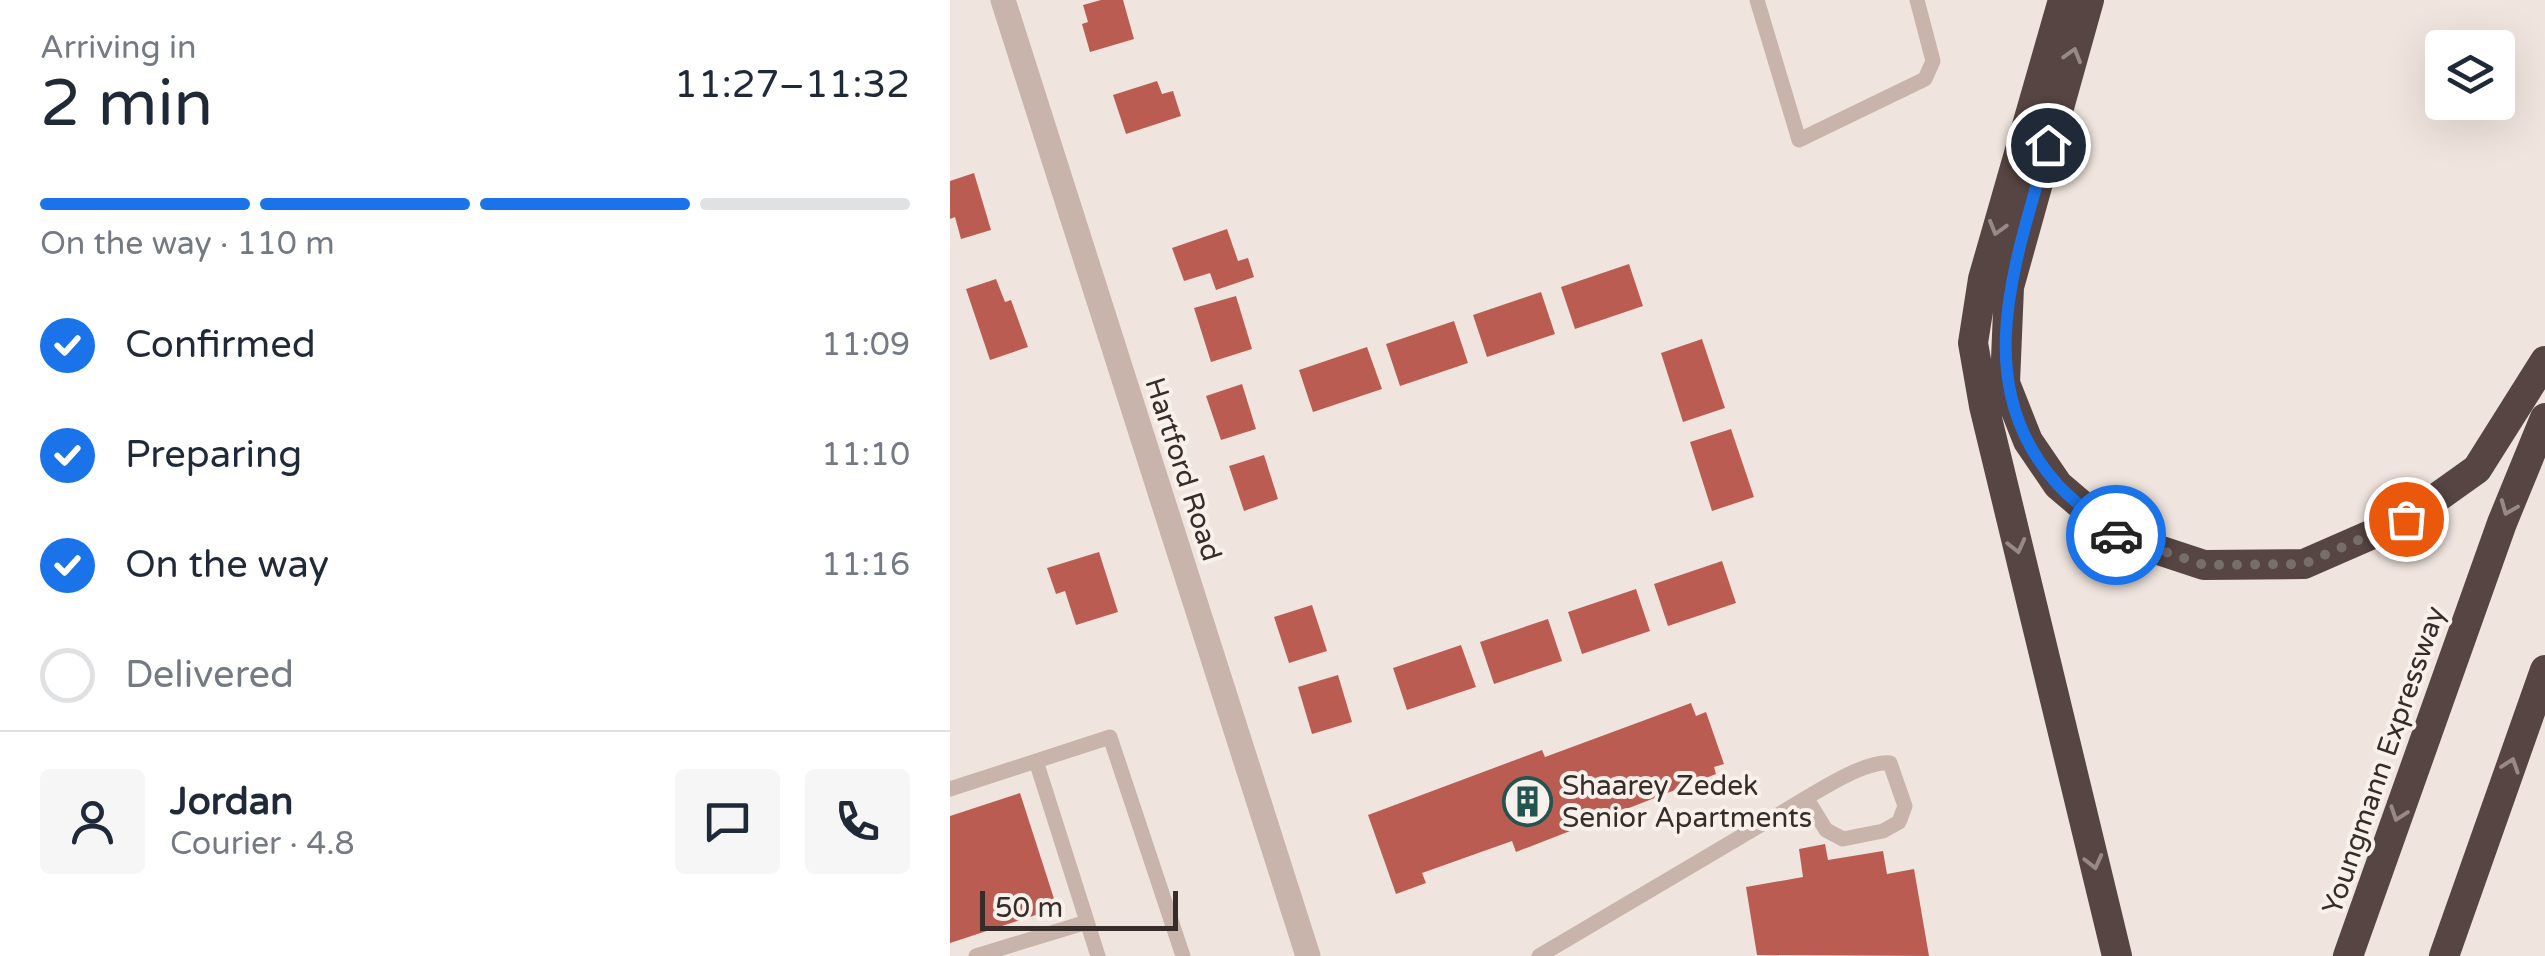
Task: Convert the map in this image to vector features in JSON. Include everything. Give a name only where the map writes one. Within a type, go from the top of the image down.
[{"type":"highway","points":[[2063,0],[1983,280],[1974,343],[1984,406],[2116,956]]},
{"type":"highway","points":[[2089,0],[2009,287],[2003,341],[2005,383],[2028,441],[2058,484],[2118,537],[2204,565],[2304,564],[2406,519],[2476,469],[2545,362]]},
{"type":"highway","name":"Youngmann Expressway","points":[[2348,956],[2502,523],[2545,418]]},
{"type":"highway","points":[[2444,956],[2545,670]]},
{"type":"street","name":"Hartford Road","points":[[1003,0],[1308,956]]},
{"type":"lane","points":[[1757,0],[1799,140],[1925,80],[1933,61],[1917,0]]},
{"type":"lane","points":[[950,789],[1110,736],[1182,956]]},
{"type":"lane","points":[[1036,761],[1098,956]]},
{"type":"lane","points":[[1540,956],[1807,799],[1875,762],[1890,764],[1905,806],[1899,822],[1882,831],[1842,839],[1826,830],[1807,799]]},
{"type":"lane","points":[[976,956],[1087,922]]},
{"type":"building","points":[[1123,0],[1134,39],[1090,52],[1082,24],[1088,22],[1083,5]]},
{"type":"building","points":[[1157,81],[1162,94],[1173,91],[1181,116],[1126,134],[1113,95]]},
{"type":"building","points":[[974,173],[991,230],[961,239],[955,217],[950,219],[950,181]]},
{"type":"building","points":[[1227,229],[1238,261],[1248,258],[1254,277],[1216,290],[1210,273],[1184,281],[1172,248]]},
{"type":"building","points":[[1629,264],[1643,306],[1575,329],[1561,287]]},
{"type":"building","points":[[996,279],[1005,302],[1011,300],[1028,347],[990,360],[966,289]]},
{"type":"building","points":[[1541,292],[1555,334],[1487,357],[1473,315]]},
{"type":"building","points":[[1236,296],[1252,349],[1211,362],[1194,308]]},
{"type":"building","points":[[1454,321],[1468,363],[1400,386],[1386,344]]},
{"type":"building","points":[[1702,339],[1725,408],[1683,422],[1661,353]]},
{"type":"building","points":[[1367,347],[1382,389],[1313,412],[1299,370]]},
{"type":"building","points":[[1242,384],[1256,429],[1221,440],[1206,396]]},
{"type":"building","points":[[1731,429],[1754,497],[1712,511],[1690,442]]},
{"type":"building","points":[[1264,455],[1278,499],[1244,511],[1229,466]]},
{"type":"building","points":[[1099,552],[1118,612],[1076,625],[1065,591],[1056,594],[1047,568]]},
{"type":"building","points":[[1722,561],[1736,603],[1668,626],[1654,584]]},
{"type":"building","points":[[1636,589],[1650,631],[1582,654],[1568,612]]},
{"type":"building","points":[[1312,605],[1327,651],[1289,663],[1274,617]]},
{"type":"building","points":[[1548,619],[1562,661],[1494,684],[1480,642]]},
{"type":"building","points":[[1461,645],[1476,687],[1407,710],[1393,668]]},
{"type":"building","points":[[1338,675],[1352,722],[1312,734],[1298,687]]},
{"type":"building","name":"Shaarey Zedek Senior Apartments","points":[[1691,703],[1696,716],[1706,712],[1724,764],[1714,767],[1716,774],[1516,852],[1512,841],[1422,873],[1426,883],[1396,894],[1368,815],[1542,750],[1545,757]]},
{"type":"building","points":[[1020,793],[1057,908],[950,943],[950,816]]},
{"type":"building","points":[[1825,844],[1828,860],[1883,851],[1887,874],[1914,869],[1929,956],[1757,955],[1746,887],[1803,877],[1799,849]]},
{"type":"way so far","points":[[2116,535],[2204,565],[2304,564],[2406,519]]},
{"type":"place","name":"Shaarey Zedek Senior Apartments","points":[[1527,801]]},
{"type":"route","points":[[2048,145],[2009,287],[2003,341],[2005,383],[2028,441],[2058,484],[2116,535]]}]
